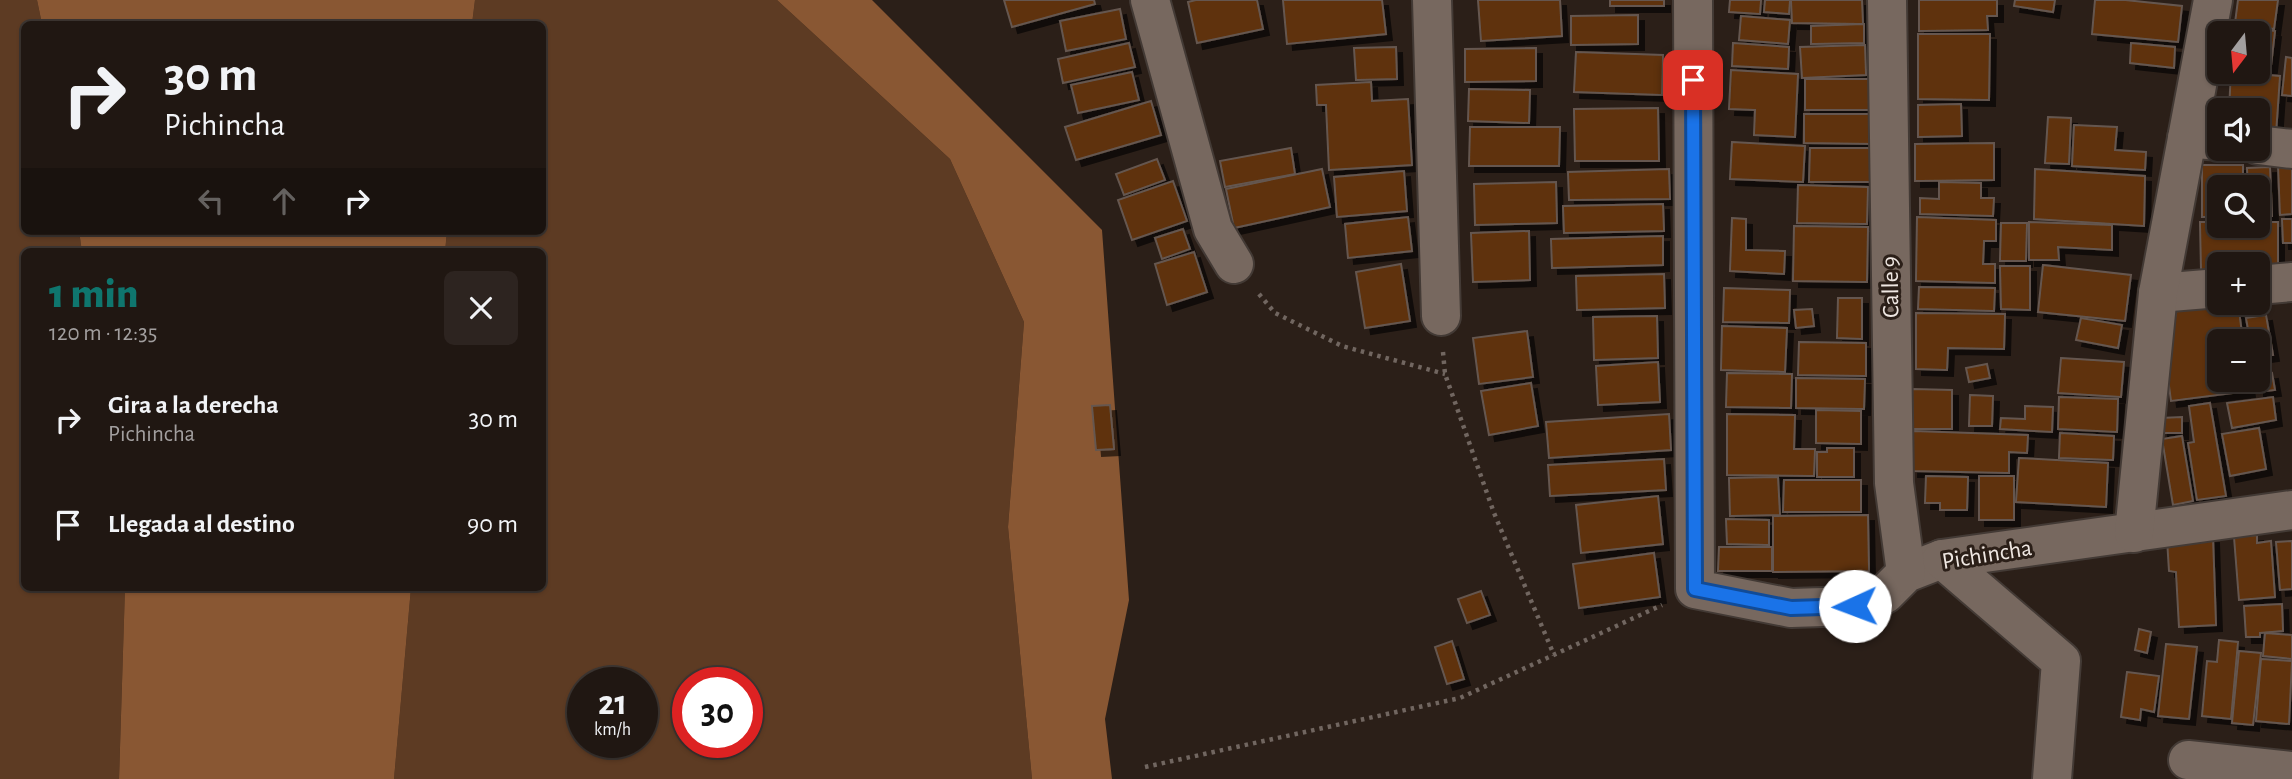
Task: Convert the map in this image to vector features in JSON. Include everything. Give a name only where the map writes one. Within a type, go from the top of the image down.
[{"type":"street","points":[[1150,0],[1213,229],[1234,264]]},
{"type":"street","points":[[1432,0],[1441,316]]},
{"type":"street","points":[[1693,0],[1695,589]]},
{"type":"street","name":"Calle 9","points":[[1887,0],[1894,483],[1906,573]]},
{"type":"street","points":[[2134,533],[2158,293],[2203,139],[2213,0]]},
{"type":"street","points":[[2270,146],[2292,149]]},
{"type":"street","points":[[2270,284],[2292,282]]},
{"type":"street","points":[[2158,293],[2207,289]]},
{"type":"street","name":"Pichincha","points":[[1695,589],[1791,608],[1855,606],[1885,594],[1906,573],[1942,559],[2292,510]]},
{"type":"street","points":[[1942,559],[2061,661],[2052,779]]},
{"type":"street","points":[[2188,760],[2292,771]]},
{"type":"path","points":[[1234,264],[1275,313],[1342,345],[1444,374]]},
{"type":"path","points":[[1441,316],[1444,374],[1494,513],[1554,655]]},
{"type":"path","points":[[1145,767],[1460,698],[1695,589]]},
{"type":"shaded area","points":[[0,0],[37,0],[41,21],[21,21],[21,235],[80,235],[81,248],[21,248],[21,591],[125,591],[119,779],[0,779]]},
{"type":"shaded area","points":[[37,0],[475,0],[472,21],[41,21]]},
{"type":"shaded area","points":[[475,0],[777,0],[950,159],[1024,322],[1008,527],[1032,779],[394,779],[411,591],[546,591],[546,248],[445,248],[447,235],[546,235],[546,21],[472,21]]},
{"type":"shaded area","points":[[777,0],[872,0],[1102,230],[1129,600],[1105,719],[1112,779],[1032,779],[1008,527],[1024,322],[950,159]]},
{"type":"shaded area","points":[[80,235],[447,235],[445,248],[81,248]]},
{"type":"shaded area","points":[[125,591],[411,591],[394,779],[119,779]]},
{"type":"building","points":[[1004,0],[1094,0],[1095,4],[1012,27]]},
{"type":"building","points":[[1257,0],[1263,29],[1197,43],[1188,2]]},
{"type":"building","points":[[1283,0],[1382,0],[1386,34],[1287,44]]},
{"type":"building","points":[[1478,0],[1560,0],[1562,36],[1481,41]]},
{"type":"building","points":[[1610,0],[1664,0],[1664,6],[1610,6]]},
{"type":"building","points":[[1730,0],[1761,0],[1760,14],[1729,12]]},
{"type":"building","points":[[1765,0],[1790,0],[1789,14],[1764,12]]},
{"type":"building","points":[[1791,0],[1862,0],[1863,24],[1792,23]]},
{"type":"building","points":[[1919,0],[1997,0],[1997,16],[1987,16],[1988,30],[1919,31]]},
{"type":"building","points":[[2015,0],[2055,0],[2053,12],[2014,6]]},
{"type":"building","points":[[2095,0],[2182,6],[2178,42],[2092,34]]},
{"type":"building","points":[[2238,0],[2278,0],[2274,29],[2270,28],[2270,21],[2235,21]]},
{"type":"building","points":[[1120,9],[1126,39],[1066,51],[1060,21]]},
{"type":"building","points":[[1638,15],[1638,44],[1571,45],[1571,16]]},
{"type":"building","points":[[1741,16],[1790,20],[1788,44],[1739,40]]},
{"type":"building","points":[[1864,24],[1864,43],[1811,44],[1811,26]]},
{"type":"building","points":[[2270,30],[2275,31],[2270,74]]},
{"type":"building","points":[[1918,34],[1990,34],[1989,100],[1918,99]]},
{"type":"building","points":[[1129,43],[1135,67],[1063,83],[1058,59]]},
{"type":"building","points":[[1733,43],[1789,47],[1788,69],[1732,66]]},
{"type":"building","points":[[2131,43],[2175,47],[2174,68],[2130,63]]},
{"type":"building","points":[[1865,45],[1866,75],[1802,78],[1800,47]]},
{"type":"building","points":[[1396,47],[1397,79],[1356,80],[1354,48]]},
{"type":"building","points":[[1536,48],[1536,81],[1465,82],[1465,49]]},
{"type":"building","points":[[1576,52],[1663,55],[1662,95],[1574,92]]},
{"type":"building","points":[[2286,57],[2292,58],[2292,96],[2282,95]]},
{"type":"building","points":[[1731,70],[1798,74],[1795,137],[1754,135],[1755,110],[1729,109]]},
{"type":"building","points":[[1132,72],[1139,100],[1078,113],[1071,85]]},
{"type":"building","points":[[2270,75],[2280,76],[2276,134],[2270,133],[2270,98],[2230,98],[2230,84],[2270,84]]},
{"type":"building","points":[[1805,79],[1877,79],[1878,110],[1805,110]]},
{"type":"building","points":[[1371,82],[1372,101],[1408,99],[1412,165],[1329,170],[1326,105],[1317,105],[1316,85]]},
{"type":"building","points":[[1469,89],[1530,90],[1529,123],[1468,121]]},
{"type":"building","points":[[1151,101],[1161,135],[1076,160],[1065,127]]},
{"type":"building","points":[[1961,104],[1962,136],[1918,137],[1918,105]]},
{"type":"building","points":[[1658,108],[1659,161],[1575,161],[1574,109]]},
{"type":"building","points":[[1804,114],[1877,114],[1877,144],[1804,143]]},
{"type":"building","points":[[2048,117],[2071,118],[2069,164],[2045,163]]},
{"type":"building","points":[[2074,125],[2117,127],[2115,150],[2146,152],[2145,170],[2072,166]]},
{"type":"building","points":[[1470,127],[1560,127],[1559,166],[1469,166]]},
{"type":"building","points":[[1732,142],[1805,146],[1803,182],[1730,179]]},
{"type":"building","points":[[1994,143],[1994,180],[1915,181],[1915,144]]},
{"type":"building","points":[[1291,148],[1295,174],[1225,187],[1220,161]]},
{"type":"building","points":[[1810,148],[1875,148],[1875,182],[1809,182]]},
{"type":"building","points":[[1157,159],[1165,180],[1124,195],[1116,174]]},
{"type":"building","points":[[2292,164],[2292,214],[2280,215],[2278,165]]},
{"type":"building","points":[[2202,165],[2243,165],[2243,175],[2207,175],[2207,217],[2202,217]]},
{"type":"building","points":[[2270,167],[2272,216],[2270,175],[2247,175],[2247,168]]},
{"type":"building","points":[[1322,169],[1330,207],[1234,228],[1226,189]]},
{"type":"building","points":[[1669,169],[1670,199],[1569,200],[1568,172]]},
{"type":"building","points":[[2035,169],[2145,176],[2144,226],[2034,219]]},
{"type":"building","points":[[1404,171],[1407,211],[1337,217],[1334,177]]},
{"type":"building","points":[[1173,181],[1187,221],[1132,240],[1118,200]]},
{"type":"building","points":[[1556,182],[1557,223],[1475,225],[1474,184]]},
{"type":"building","points":[[1939,182],[1981,183],[1981,198],[1994,198],[1993,216],[1920,214],[1920,198],[1939,199]]},
{"type":"building","points":[[1798,185],[1868,187],[1867,224],[1797,223]]},
{"type":"building","points":[[1663,204],[1664,231],[1564,233],[1563,206]]},
{"type":"building","points":[[1408,217],[1412,251],[1348,258],[1345,224]]},
{"type":"building","points":[[1917,217],[1996,220],[1996,241],[1984,241],[1983,264],[1995,264],[1995,283],[1916,281]]},
{"type":"building","points":[[1732,218],[1746,219],[1746,250],[1785,251],[1784,274],[1730,271]]},
{"type":"building","points":[[2282,219],[2292,219],[2292,243],[2283,243]]},
{"type":"building","points":[[2029,222],[2112,225],[2112,250],[2058,247],[2059,260],[2029,260]]},
{"type":"building","points":[[2200,222],[2207,222],[2207,238],[2270,238],[2270,222],[2278,222],[2278,269],[2270,269],[2270,252],[2207,252],[2207,270],[2201,270]]},
{"type":"building","points":[[2001,223],[2027,223],[2026,261],[2000,261]]},
{"type":"building","points":[[1794,226],[1868,227],[1867,282],[1793,281]]},
{"type":"building","points":[[1183,229],[1190,249],[1162,259],[1155,238]]},
{"type":"building","points":[[1529,231],[1530,280],[1473,282],[1471,233]]},
{"type":"building","points":[[1663,236],[1663,265],[1552,268],[1551,239]]},
{"type":"building","points":[[1194,252],[1207,292],[1167,305],[1155,264]]},
{"type":"building","points":[[1401,264],[1410,321],[1365,328],[1356,272]]},
{"type":"building","points":[[2043,265],[2131,275],[2125,321],[2038,312]]},
{"type":"building","points":[[2000,266],[2030,266],[2030,310],[2001,309]]},
{"type":"building","points":[[1664,274],[1665,308],[1577,310],[1576,276]]},
{"type":"building","points":[[1919,287],[1995,288],[1994,311],[1918,309]]},
{"type":"building","points":[[1724,288],[1790,290],[1789,323],[1723,322]]},
{"type":"building","points":[[1838,298],[1862,298],[1862,339],[1837,338]]},
{"type":"building","points":[[2207,304],[2207,315],[2240,315],[2241,329],[2207,329],[2207,392],[2241,392],[2171,401],[2165,355],[2178,306]]},
{"type":"building","points":[[1812,309],[1814,326],[1796,328],[1794,310]]},
{"type":"building","points":[[1916,313],[2005,314],[2004,349],[1948,348],[1947,370],[1916,369]]},
{"type":"building","points":[[2266,315],[2268,329],[2248,329],[2246,318]]},
{"type":"building","points":[[1657,316],[1658,358],[1594,360],[1593,317]]},
{"type":"building","points":[[2081,318],[2122,325],[2118,348],[2076,340]]},
{"type":"building","points":[[1722,326],[1787,328],[1785,372],[1721,370]]},
{"type":"building","points":[[1527,331],[1533,377],[1479,384],[1473,338]]},
{"type":"building","points":[[1799,342],[1866,343],[1866,376],[1798,375]]},
{"type":"building","points":[[2061,358],[2124,362],[2121,397],[2058,393]]},
{"type":"building","points":[[1658,362],[1660,402],[1598,405],[1596,366]]},
{"type":"building","points":[[1987,364],[1990,378],[1969,382],[1966,368]]},
{"type":"building","points":[[1727,373],[1792,374],[1791,408],[1726,407]]},
{"type":"building","points":[[2272,373],[2275,390],[2270,391]]},
{"type":"building","points":[[1796,378],[1865,379],[1864,409],[1796,408]]},
{"type":"building","points":[[1531,383],[1538,426],[1489,435],[1481,391]]},
{"type":"building","points":[[1912,389],[1952,390],[1952,429],[1912,429]]},
{"type":"building","points":[[1970,395],[1993,396],[1992,426],[1969,426]]},
{"type":"building","points":[[2059,397],[2118,399],[2117,432],[2058,429]]},
{"type":"building","points":[[2273,397],[2276,420],[2232,428],[2227,403]]},
{"type":"building","points":[[2210,403],[2226,496],[2197,500],[2188,443],[2194,442],[2189,406]]},
{"type":"building","points":[[1110,405],[1114,449],[1096,450],[1092,406]]},
{"type":"building","points":[[2025,406],[2053,407],[2052,432],[2000,429],[2001,418],[2025,419]]},
{"type":"building","points":[[1816,410],[1861,411],[1861,444],[1816,443]]},
{"type":"building","points":[[1669,414],[1671,450],[1549,458],[1546,422]]},
{"type":"building","points":[[1727,414],[1795,415],[1794,449],[1815,449],[1814,476],[1727,475]]},
{"type":"building","points":[[2182,417],[2182,433],[2162,433],[2161,418]]},
{"type":"building","points":[[2259,428],[2266,469],[2230,476],[2222,434]]},
{"type":"building","points":[[1913,431],[2028,435],[2027,453],[2009,452],[2009,473],[1912,471]]},
{"type":"building","points":[[2060,433],[2114,436],[2113,460],[2059,458]]},
{"type":"building","points":[[2182,436],[2193,501],[2173,505],[2162,439]]},
{"type":"building","points":[[1827,448],[1854,448],[1854,477],[1817,477],[1817,452],[1827,452]]},
{"type":"building","points":[[2019,458],[2108,463],[2106,507],[2016,502]]},
{"type":"building","points":[[1664,459],[1666,490],[1550,496],[1548,465]]},
{"type":"building","points":[[1926,476],[1968,477],[1967,510],[1940,510],[1940,503],[1925,503]]},
{"type":"building","points":[[1979,476],[2014,476],[2014,520],[1979,520]]},
{"type":"building","points":[[1778,477],[1780,515],[1730,516],[1729,478]]},
{"type":"building","points":[[1784,480],[1861,480],[1861,512],[1783,512]]},
{"type":"building","points":[[1658,496],[1663,544],[1581,553],[1576,505]]},
{"type":"building","points":[[1868,515],[1869,571],[1773,572],[1773,516]]},
{"type":"building","points":[[1726,519],[1769,520],[1769,545],[1727,544]]},
{"type":"building","points":[[2257,535],[2257,543],[2271,541],[2275,597],[2239,600],[2234,537]]},
{"type":"building","points":[[2213,537],[2216,625],[2179,627],[2176,572],[2169,571],[2167,539]]},
{"type":"building","points":[[2292,541],[2292,589],[2280,590],[2276,542]]},
{"type":"building","points":[[1719,547],[1772,547],[1772,571],[1718,571]]},
{"type":"building","points":[[1654,553],[1660,597],[1579,608],[1573,564]]},
{"type":"building","points":[[1481,591],[1490,615],[1467,623],[1458,599]]},
{"type":"building","points":[[2282,604],[2283,631],[2260,633],[2260,637],[2246,637],[2244,606]]},
{"type":"building","points":[[2139,629],[2151,632],[2147,653],[2135,650]]},
{"type":"building","points":[[2265,633],[2292,635],[2292,659],[2263,656]]},
{"type":"building","points":[[2219,640],[2238,642],[2231,719],[2202,716],[2207,661],[2217,662]]},
{"type":"building","points":[[1452,641],[1464,679],[1447,684],[1435,647]]},
{"type":"building","points":[[2166,644],[2197,647],[2189,719],[2158,716]]},
{"type":"building","points":[[2239,651],[2261,653],[2253,725],[2232,723]]},
{"type":"building","points":[[2261,659],[2292,661],[2289,724],[2256,721]]},
{"type":"building","points":[[2127,672],[2159,676],[2154,712],[2141,709],[2140,720],[2121,717]]},
{"type":"route","points":[[1693,80],[1695,589],[1791,608],[1855,606]]}]
